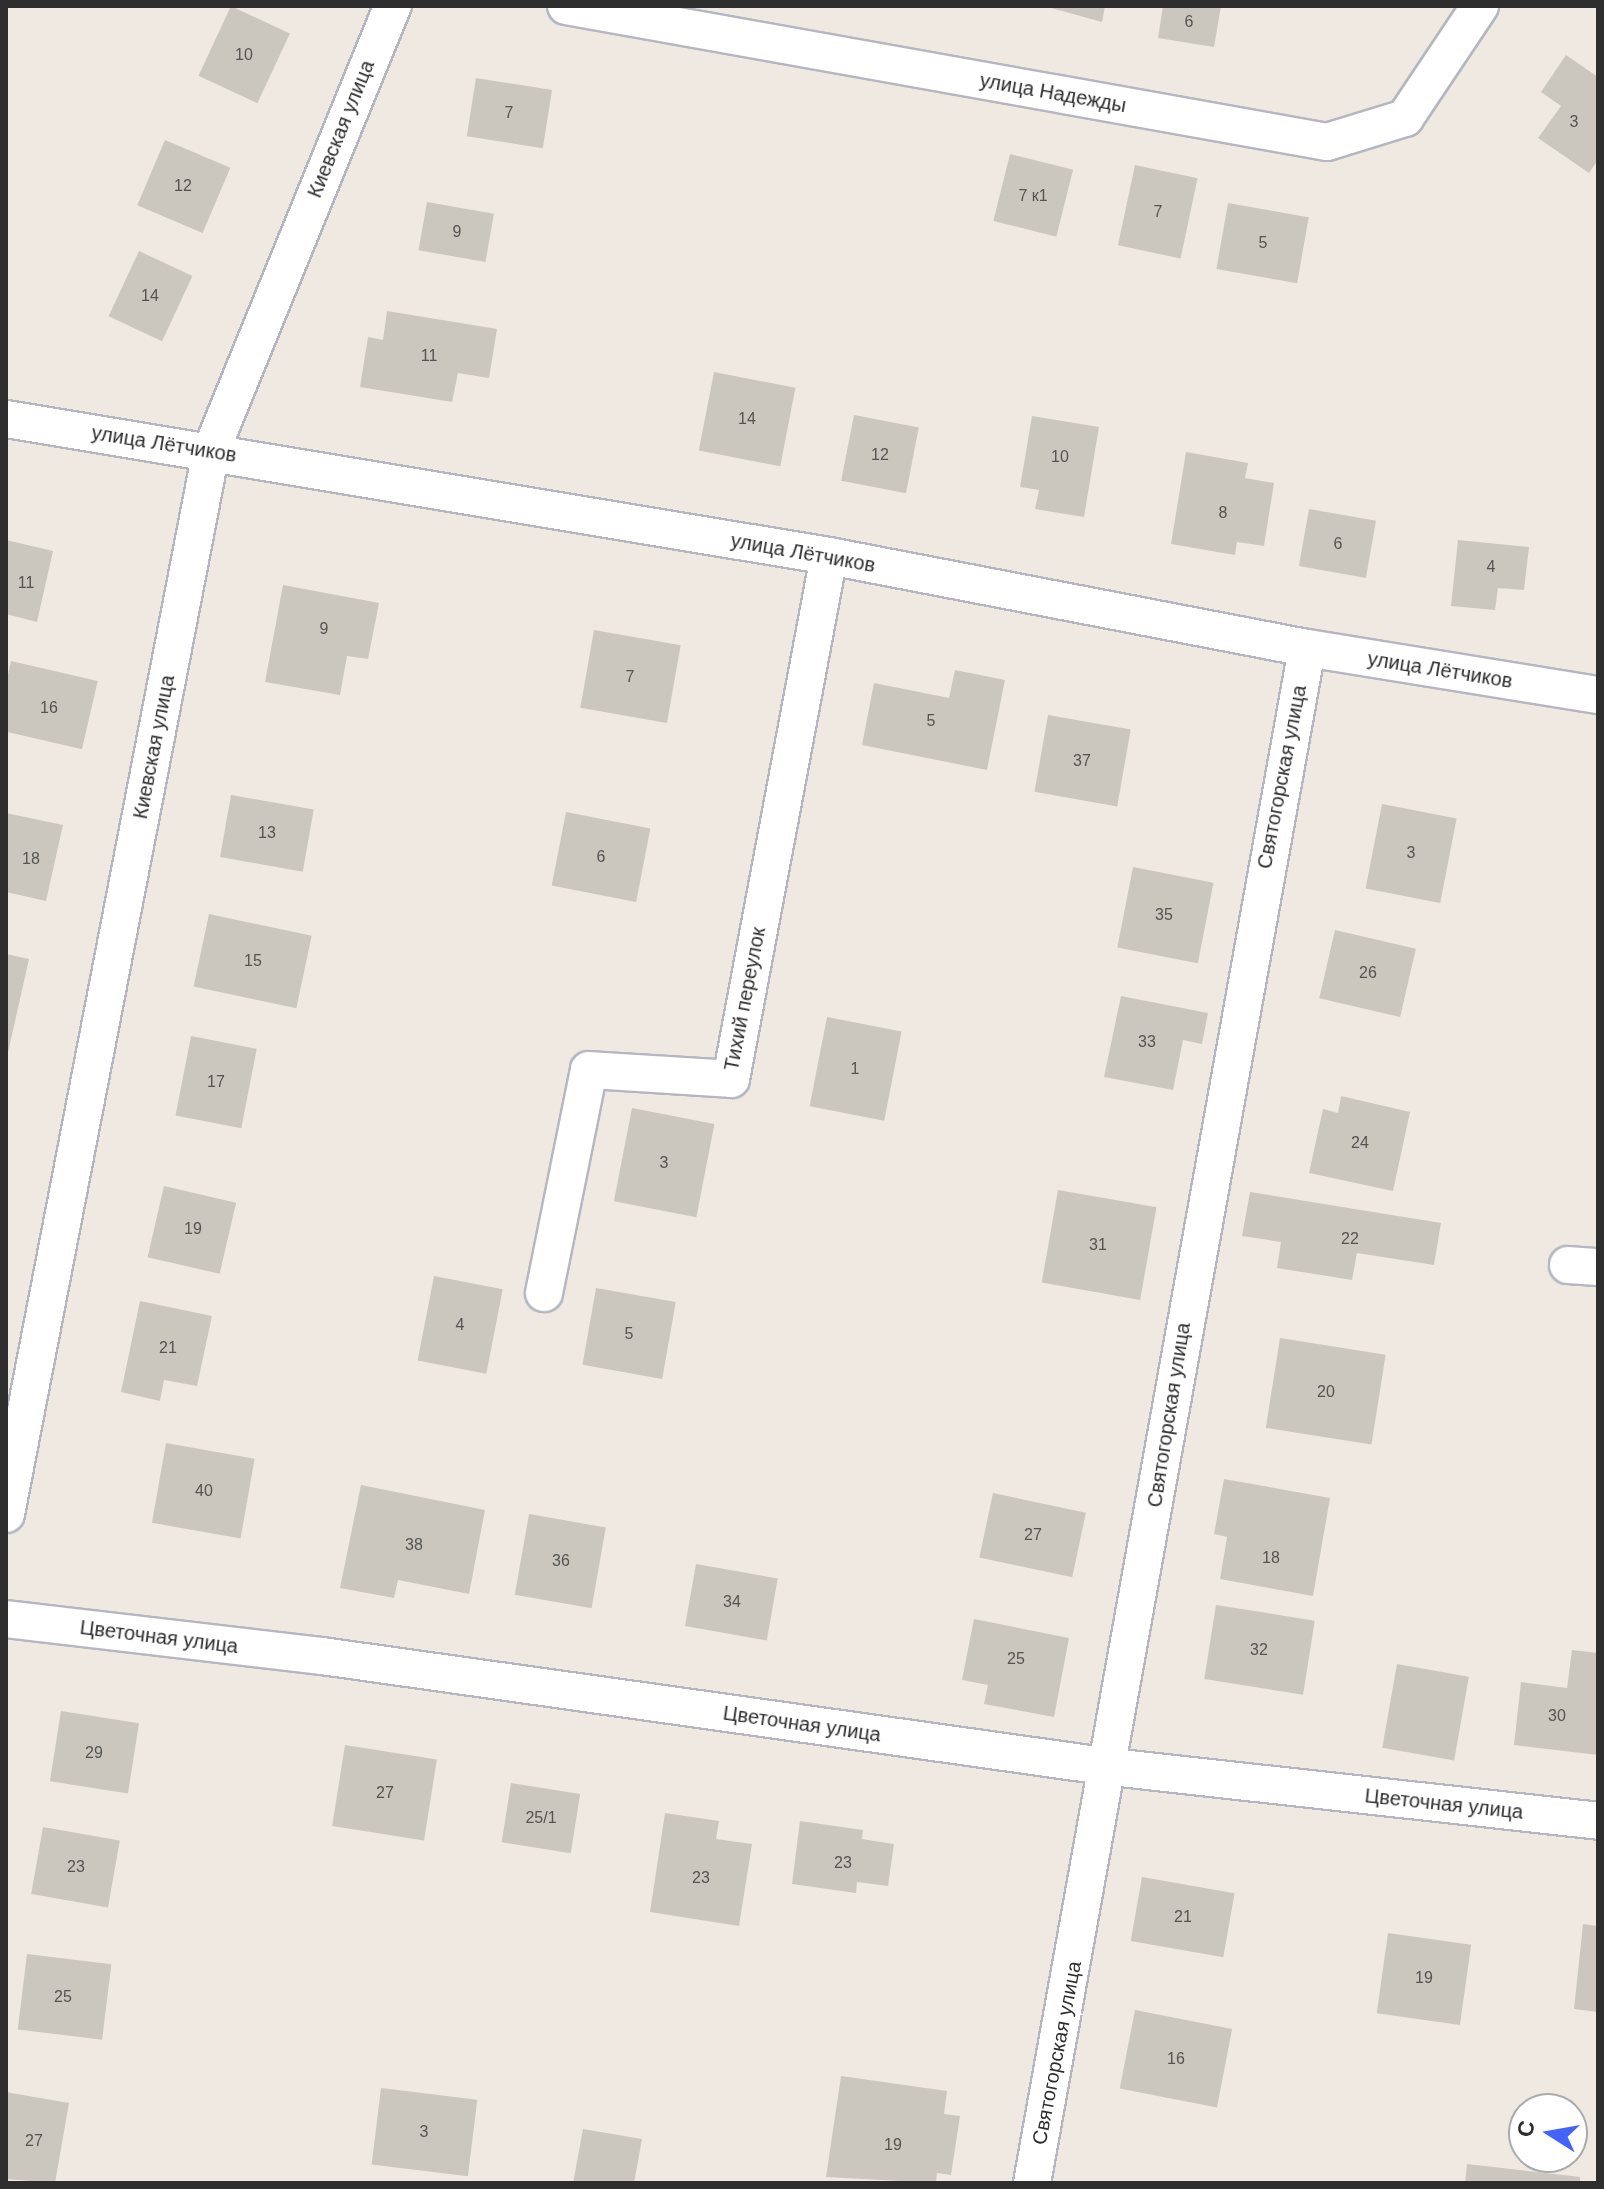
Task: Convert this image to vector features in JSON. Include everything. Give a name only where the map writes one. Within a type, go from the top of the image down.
[{"type":"street","name":"Киевская улица","points":[[6,1514],[211,451],[393,6]]},
{"type":"street","name":"улица Надежды","points":[[566,6],[1327,142],[1405,118],[1480,6]]},
{"type":"street","name":"улица Лётчиков","points":[[6,419],[829,556],[1307,648],[1598,695]]},
{"type":"street","name":"Тихий переулок","points":[[544,1293],[589,1070],[731,1079],[829,556]]},
{"type":"street","name":"Святогорская улица","points":[[1032,2183],[1111,1767],[1212,1157],[1307,648]]},
{"type":"street","name":"Цветочная улица","points":[[6,1619],[322,1656],[1111,1767],[1598,1821]]},
{"type":"building","points":[[231,6],[290,33],[257,103],[198,76]]},
{"type":"building","points":[[1044,6],[1105,6],[1102,22]]},
{"type":"building","points":[[1163,6],[1221,6],[1214,47],[1158,38]]},
{"type":"building","points":[[1566,55],[1598,77],[1598,160],[1589,173],[1538,138],[1561,106],[1541,92]]},
{"type":"building","points":[[476,78],[552,90],[543,148],[467,136]]},
{"type":"building","points":[[165,140],[230,168],[203,233],[137,205]]},
{"type":"building","points":[[1010,154],[1073,170],[1056,237],[993,221]]},
{"type":"building","points":[[1135,165],[1198,178],[1181,259],[1118,245]]},
{"type":"building","points":[[427,202],[494,214],[485,262],[418,250]]},
{"type":"building","points":[[1228,203],[1309,217],[1297,283],[1216,269]]},
{"type":"building","points":[[139,251],[192,276],[162,341],[109,316]]},
{"type":"building","points":[[387,311],[497,329],[489,378],[458,373],[452,402],[360,387],[368,337],[383,340]]},
{"type":"building","points":[[714,372],[795,388],[780,466],[699,451]]},
{"type":"building","points":[[854,415],[919,428],[906,493],[841,481]]},
{"type":"building","points":[[1032,416],[1099,427],[1084,517],[1035,509],[1039,490],[1020,487]]},
{"type":"building","points":[[1186,452],[1248,463],[1245,478],[1274,483],[1264,546],[1237,542],[1235,555],[1171,544]]},
{"type":"building","points":[[1309,509],[1376,521],[1366,578],[1299,566]]},
{"type":"building","points":[[6,540],[53,551],[37,622],[6,614]]},
{"type":"building","points":[[1458,540],[1529,547],[1524,590],[1498,588],[1495,610],[1451,606]]},
{"type":"building","points":[[283,585],[379,603],[368,659],[347,656],[340,695],[265,682]]},
{"type":"building","points":[[594,630],[681,645],[667,723],[580,708]]},
{"type":"building","points":[[11,661],[98,681],[82,749],[6,732],[6,683]]},
{"type":"building","points":[[955,670],[1005,680],[987,770],[862,745],[874,683],[949,698]]},
{"type":"building","points":[[1048,715],[1131,730],[1117,806],[1034,792]]},
{"type":"building","points":[[231,795],[314,810],[303,872],[220,857]]},
{"type":"building","points":[[1382,804],[1457,819],[1440,903],[1366,888]]},
{"type":"building","points":[[566,812],[650,828],[636,902],[552,886]]},
{"type":"building","points":[[6,813],[63,825],[46,901],[6,892]]},
{"type":"building","points":[[1133,867],[1213,883],[1198,963],[1117,947]]},
{"type":"building","points":[[209,914],[312,936],[296,1008],[194,986]]},
{"type":"building","points":[[1335,930],[1416,949],[1400,1017],[1319,998]]},
{"type":"building","points":[[6,954],[29,959],[7,1057],[6,1057]]},
{"type":"building","points":[[1121,996],[1208,1013],[1202,1044],[1183,1040],[1173,1090],[1104,1077]]},
{"type":"building","points":[[827,1017],[902,1032],[884,1121],[810,1106]]},
{"type":"building","points":[[191,1036],[257,1049],[241,1128],[176,1116]]},
{"type":"building","points":[[1341,1096],[1410,1112],[1393,1191],[1309,1173],[1323,1109],[1338,1113]]},
{"type":"building","points":[[632,1108],[714,1124],[696,1217],[614,1201]]},
{"type":"building","points":[[164,1186],[236,1203],[220,1274],[148,1257]]},
{"type":"building","points":[[1058,1190],[1156,1207],[1140,1300],[1042,1283]]},
{"type":"building","points":[[1250,1192],[1441,1223],[1434,1265],[1357,1253],[1352,1280],[1277,1268],[1281,1242],[1242,1236]]},
{"type":"building","points":[[434,1276],[503,1289],[486,1374],[418,1360]]},
{"type":"building","points":[[596,1288],[676,1302],[662,1379],[582,1365]]},
{"type":"building","points":[[140,1301],[212,1316],[197,1386],[164,1380],[160,1401],[121,1392]]},
{"type":"building","points":[[1280,1338],[1386,1355],[1371,1445],[1266,1428]]},
{"type":"building","points":[[166,1443],[255,1459],[241,1538],[152,1523]]},
{"type":"building","points":[[1224,1479],[1330,1498],[1313,1596],[1220,1579],[1227,1537],[1214,1534]]},
{"type":"building","points":[[361,1485],[485,1510],[469,1594],[398,1580],[394,1598],[340,1588]]},
{"type":"building","points":[[993,1493],[1086,1513],[1072,1577],[979,1558]]},
{"type":"building","points":[[529,1514],[606,1528],[592,1608],[515,1595]]},
{"type":"building","points":[[696,1564],[778,1578],[767,1640],[685,1626]]},
{"type":"building","points":[[1216,1605],[1315,1621],[1303,1695],[1204,1679]]},
{"type":"building","points":[[974,1619],[1069,1638],[1054,1717],[984,1704],[988,1685],[962,1680]]},
{"type":"building","points":[[1572,1650],[1598,1653],[1598,1755],[1514,1745],[1521,1682],[1567,1688]]},
{"type":"building","points":[[1397,1664],[1469,1677],[1454,1760],[1382,1748]]},
{"type":"building","points":[[61,1711],[139,1723],[128,1793],[50,1781]]},
{"type":"building","points":[[345,1745],[437,1760],[424,1841],[332,1826]]},
{"type":"building","points":[[511,1783],[580,1794],[571,1853],[502,1842]]},
{"type":"building","points":[[665,1813],[719,1821],[716,1839],[752,1844],[739,1926],[650,1912]]},
{"type":"building","points":[[800,1821],[863,1830],[862,1839],[894,1844],[888,1886],[857,1882],[856,1893],[792,1884]]},
{"type":"building","points":[[43,1827],[120,1841],[108,1908],[31,1894]]},
{"type":"building","points":[[1142,1877],[1235,1893],[1223,1957],[1131,1941]]},
{"type":"building","points":[[1583,1924],[1598,1926],[1598,2012],[1574,2009]]},
{"type":"building","points":[[1388,1933],[1471,1945],[1460,2025],[1377,2013]]},
{"type":"building","points":[[27,1954],[111,1964],[102,2040],[18,2029]]},
{"type":"building","points":[[1135,2010],[1232,2029],[1217,2107],[1120,2089]]},
{"type":"building","points":[[841,2076],[947,2091],[944,2114],[960,2116],[951,2175],[937,2173],[936,2183],[826,2177]]},
{"type":"building","points":[[381,2088],[477,2100],[468,2176],[372,2164]]},
{"type":"building","points":[[6,2092],[69,2103],[55,2183],[6,2179]]},
{"type":"building","points":[[583,2129],[642,2139],[634,2183],[573,2183]]},
{"type":"building","points":[[1467,2164],[1508,2169],[1508,2173],[1580,2177],[1580,2183],[1465,2183]]}]
